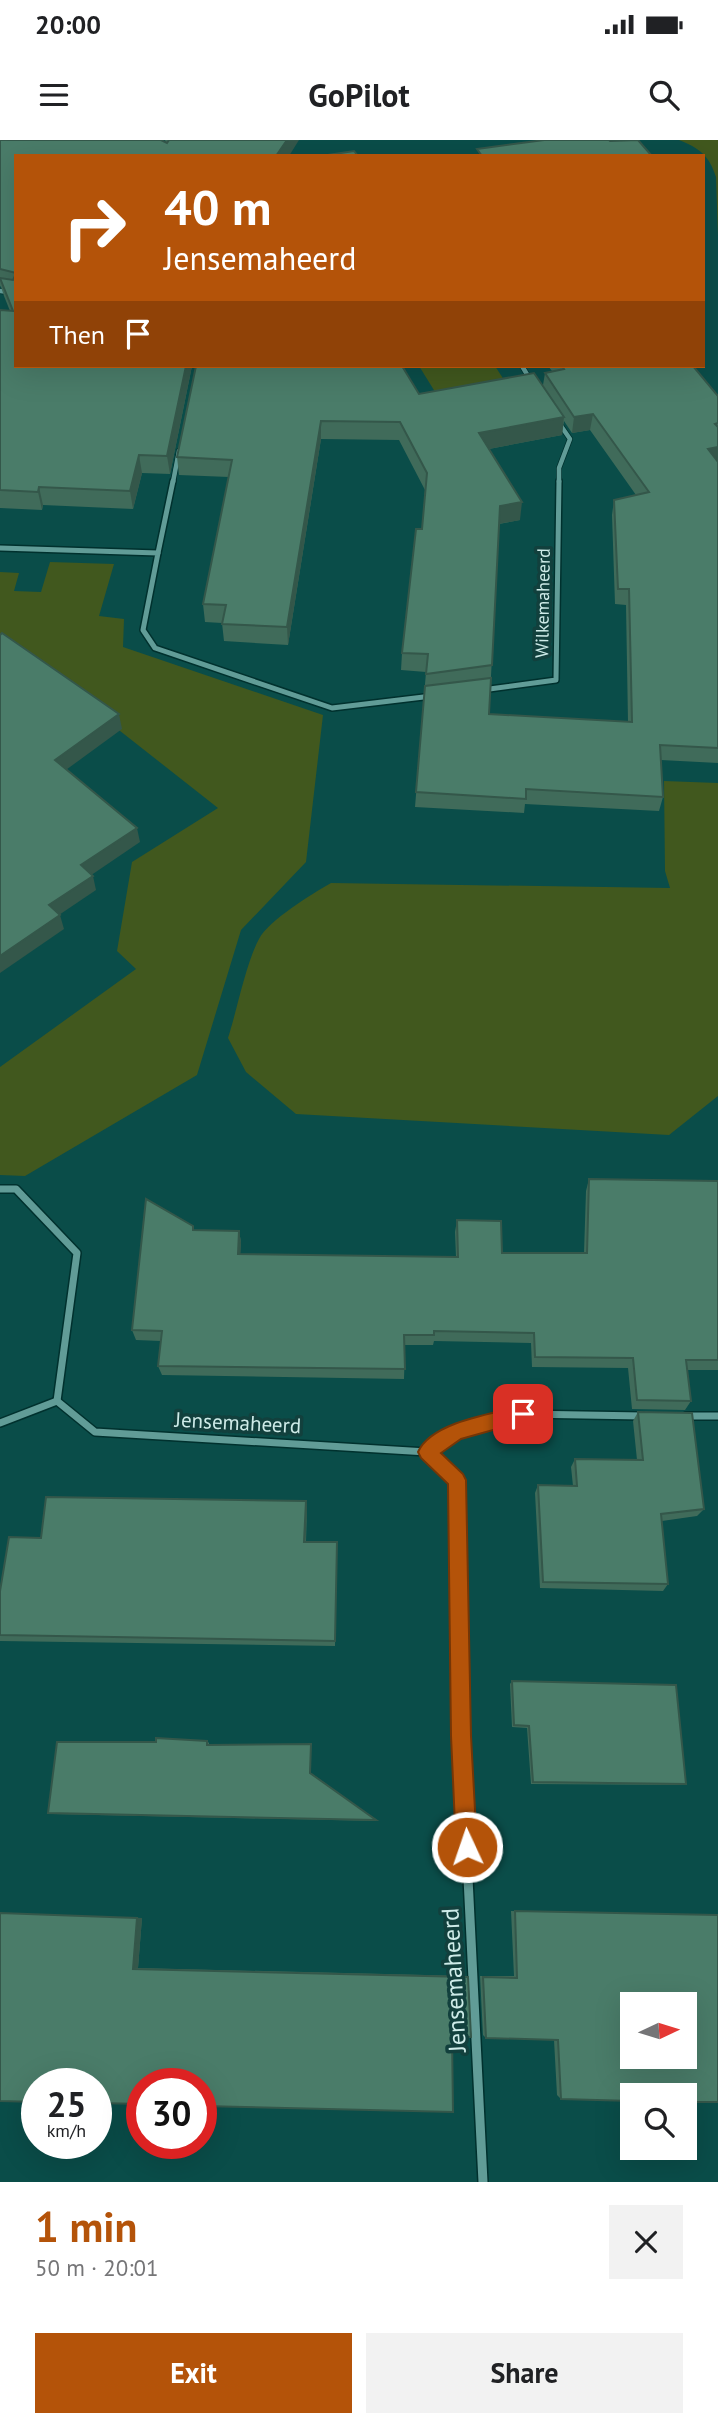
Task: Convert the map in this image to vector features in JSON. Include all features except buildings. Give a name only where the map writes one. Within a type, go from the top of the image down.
[{"type":"street","points":[[523,368],[535,387]]},
{"type":"street","name":"Wilkemaheerd","points":[[477,690],[556,680],[559,468],[570,439],[556,418]]},
{"type":"street","points":[[180,446],[143,630],[155,648],[332,708],[438,695]]},
{"type":"street","points":[[0,548],[158,553]]},
{"type":"street","points":[[0,1189],[16,1189],[77,1253],[57,1401],[0,1423]]},
{"type":"street","name":"Jensemaheerd","points":[[57,1401],[95,1432],[427,1452],[457,1480],[461,1736],[483,2182]]},
{"type":"street","points":[[427,1452],[457,1431],[523,1414],[648,1416]]},
{"type":"street","points":[[676,1416],[718,1416]]},
{"type":"green space","points":[[679,140],[718,140],[718,236],[716,177],[705,154]]},
{"type":"green space","points":[[420,368],[496,368],[506,383],[437,395]]},
{"type":"green space","points":[[50,562],[114,564],[99,616],[124,619],[123,647],[323,715],[306,862],[241,930],[197,1075],[25,1176],[0,1175],[0,1067],[136,969],[117,951],[132,862],[218,808],[7,642],[0,641],[0,572],[19,573],[14,591],[41,592]]},
{"type":"green space","points":[[664,781],[718,783],[718,1096],[669,1135],[296,1114],[246,1072],[228,1038],[242,987],[259,939],[292,908],[331,883],[670,888],[665,871]]},
{"type":"route","points":[[467,1847],[461,1736],[457,1480],[427,1452],[457,1431],[523,1414]]}]
